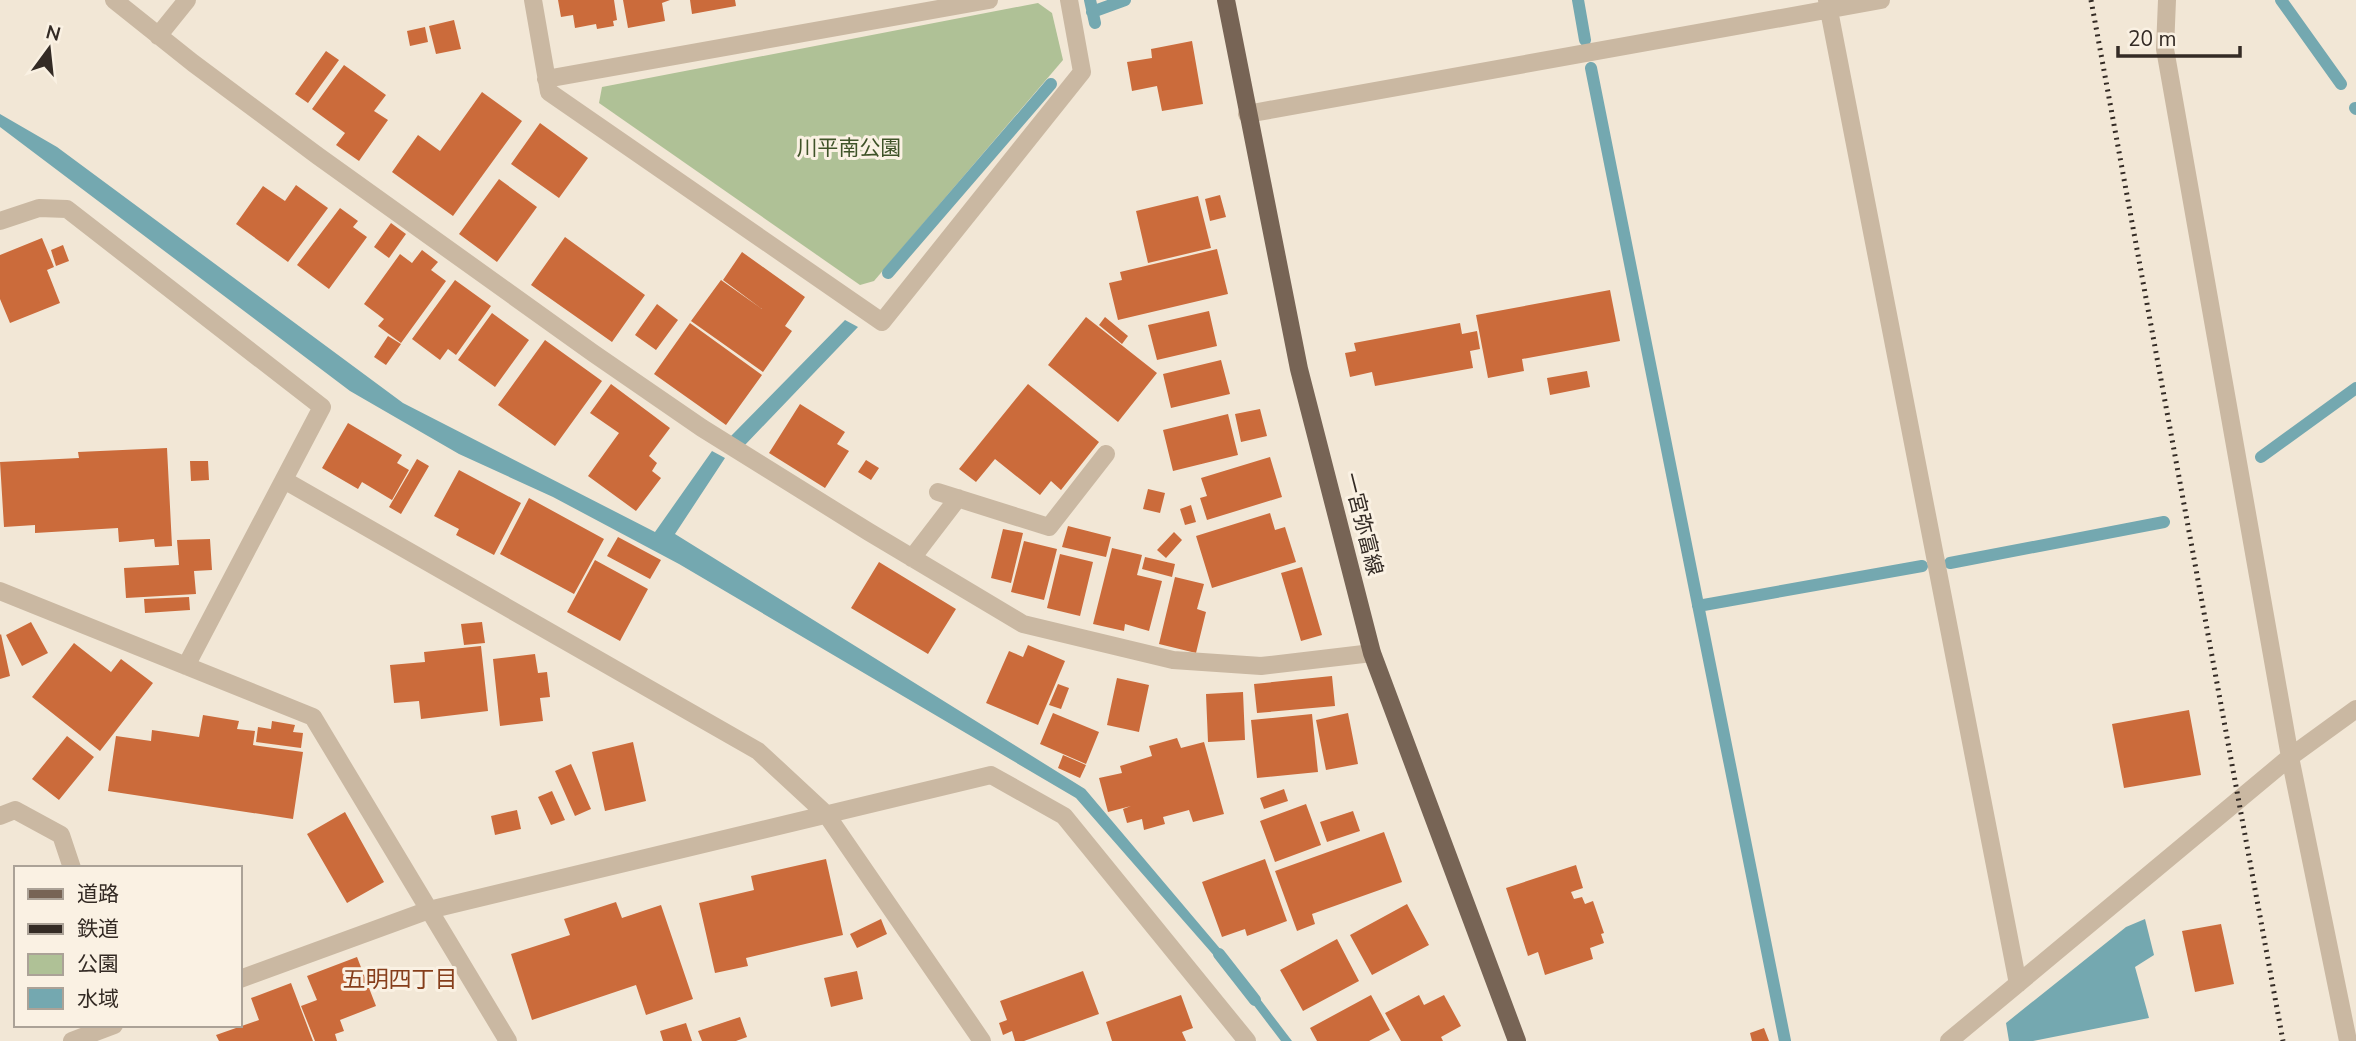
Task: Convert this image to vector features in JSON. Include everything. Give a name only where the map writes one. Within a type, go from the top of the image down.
[{"type":"main road","name":"一宮弥富線","points":[[1226,0],[1299,369],[1373,653],[1517,1041]]},
{"type":"street","points":[[114,0],[317,156],[702,428],[1023,624],[1173,660],[1261,666],[1373,653]]},
{"type":"street","points":[[158,36],[187,0]]},
{"type":"street","points":[[533,0],[549,92],[882,322],[1082,72],[1069,0]]},
{"type":"street","points":[[546,79],[989,0]]},
{"type":"street","points":[[1247,114],[1828,5],[1881,0]]},
{"type":"street","points":[[2167,0],[2165,49],[2290,757],[2348,1041]]},
{"type":"street","points":[[1828,5],[2018,984]]},
{"type":"street","points":[[0,221],[39,208],[67,209],[322,407],[186,666]]},
{"type":"street","points":[[938,492],[1049,527],[1106,454]]},
{"type":"street","points":[[284,480],[758,751],[826,814],[982,1041]]},
{"type":"street","points":[[912,558],[958,498]]},
{"type":"street","points":[[0,591],[313,718],[508,1041]]},
{"type":"street","points":[[1949,1041],[2290,757],[2356,709]]},
{"type":"street","points":[[242,978],[429,910],[991,775],[1063,817],[1247,1041]]},
{"type":"street","points":[[0,816],[15,810],[61,835],[71,866]]},
{"type":"street","points":[[72,1041],[109,1027]]},
{"type":"green space","name":"川平南公園","points":[[1038,3],[1052,13],[1063,60],[874,281],[860,285],[599,103],[602,87]]},
{"type":"water","points":[[0,114],[57,147],[403,403],[655,532],[712,451],[725,458],[675,534],[1085,789],[1233,964],[1224,967],[1076,798],[679,564],[553,497],[459,454],[350,391],[0,127]]},
{"type":"water","points":[[845,320],[858,327],[744,446],[731,436]]},
{"type":"water","points":[[2145,919],[2154,955],[2135,967],[2149,1018],[2033,1041],[2009,1041],[2006,1023],[2126,927]]},
{"type":"water","points":[[1250,986],[1292,1041],[1281,1041],[1243,991]]},
{"type":"building","points":[[558,0],[614,0],[617,20],[613,21],[614,26],[597,29],[596,24],[575,28],[573,15],[561,17]]},
{"type":"building","points":[[623,0],[670,0],[662,3],[665,21],[628,28]]},
{"type":"building","points":[[690,0],[735,0],[736,6],[692,14]]},
{"type":"building","points":[[454,20],[461,49],[436,54],[429,26]]},
{"type":"building","points":[[425,27],[428,42],[410,46],[407,31]]},
{"type":"building","points":[[1192,41],[1203,104],[1162,111],[1157,86],[1132,91],[1127,62],[1152,58],[1151,49]]},
{"type":"building","points":[[326,51],[339,60],[308,103],[295,94]]},
{"type":"building","points":[[344,65],[386,95],[374,111],[388,120],[359,161],[336,145],[345,133],[312,109]]},
{"type":"building","points":[[482,92],[522,121],[453,216],[392,172],[418,135],[440,151]]},
{"type":"building","points":[[540,123],[588,158],[559,198],[511,164]]},
{"type":"building","points":[[499,179],[537,207],[497,262],[459,234]]},
{"type":"building","points":[[296,185],[328,208],[288,262],[236,224],[263,186],[285,201]]},
{"type":"building","points":[[1220,195],[1226,217],[1210,221],[1205,199]]},
{"type":"building","points":[[1198,196],[1211,248],[1148,263],[1136,211]]},
{"type":"building","points":[[340,208],[358,221],[353,227],[367,237],[329,289],[297,265]]},
{"type":"building","points":[[391,223],[406,234],[389,258],[374,247]]},
{"type":"building","points":[[565,237],[645,295],[612,342],[531,285]]},
{"type":"building","points":[[42,238],[54,267],[47,270],[60,303],[10,323],[0,299],[0,255]]},
{"type":"building","points":[[63,245],[69,261],[56,266],[51,250]]},
{"type":"building","points":[[1217,249],[1228,294],[1118,320],[1109,283],[1122,280],[1120,272]]},
{"type":"building","points":[[422,250],[438,262],[431,270],[446,281],[401,343],[378,326],[384,319],[364,304],[400,254],[412,263]]},
{"type":"building","points":[[742,252],[805,297],[785,326],[792,331],[763,372],[691,321],[721,280],[762,309],[723,280]]},
{"type":"building","points":[[455,280],[491,306],[456,355],[448,349],[440,360],[412,339]]},
{"type":"building","points":[[1610,290],[1620,341],[1522,359],[1524,371],[1488,378],[1476,315]]},
{"type":"building","points":[[657,304],[678,320],[656,350],[635,335]]},
{"type":"building","points":[[1209,311],[1217,346],[1157,360],[1148,325]]},
{"type":"building","points":[[492,313],[529,340],[495,387],[458,360]]},
{"type":"building","points":[[1086,317],[1157,373],[1118,422],[1048,365]]},
{"type":"building","points":[[1105,317],[1128,336],[1122,344],[1099,325]]},
{"type":"building","points":[[690,323],[762,375],[726,425],[654,374]]},
{"type":"building","points":[[1460,323],[1462,334],[1477,331],[1480,349],[1470,351],[1473,368],[1375,386],[1372,372],[1350,377],[1345,353],[1356,351],[1354,343]]},
{"type":"building","points":[[388,336],[401,344],[386,365],[374,357]]},
{"type":"building","points":[[545,340],[602,381],[555,446],[498,405]]},
{"type":"building","points":[[1221,360],[1230,394],[1171,408],[1163,374]]},
{"type":"building","points":[[1587,371],[1590,387],[1550,395],[1547,378]]},
{"type":"building","points":[[611,384],[670,428],[649,456],[657,463],[652,471],[661,478],[636,511],[588,476],[619,433],[590,413]]},
{"type":"building","points":[[1028,384],[1099,442],[1061,490],[1051,481],[1040,495],[995,459],[976,482],[959,469]]},
{"type":"building","points":[[800,404],[845,432],[837,444],[849,451],[825,488],[769,453]]},
{"type":"building","points":[[1260,409],[1267,436],[1241,442],[1235,414]]},
{"type":"building","points":[[1228,414],[1238,455],[1173,471],[1163,430]]},
{"type":"building","points":[[348,423],[402,455],[397,463],[409,470],[392,500],[362,482],[358,489],[322,468]]},
{"type":"building","points":[[167,448],[172,546],[155,547],[154,539],[119,542],[118,528],[35,533],[35,525],[4,527],[0,462],[79,458],[78,452]]},
{"type":"building","points":[[1270,457],[1282,497],[1207,520],[1200,498],[1207,496],[1201,478]]},
{"type":"building","points":[[417,459],[429,466],[401,514],[389,507]]},
{"type":"building","points":[[866,460],[879,468],[871,480],[858,472]]},
{"type":"building","points":[[190,461],[208,461],[209,480],[191,481]]},
{"type":"building","points":[[459,470],[521,503],[494,555],[456,535],[459,529],[434,516]]},
{"type":"building","points":[[1148,489],[1165,493],[1160,513],[1143,509]]},
{"type":"building","points":[[529,498],[604,539],[574,594],[500,554]]},
{"type":"building","points":[[1191,505],[1196,522],[1185,525],[1180,509]]},
{"type":"building","points":[[1270,513],[1275,530],[1285,527],[1296,562],[1212,588],[1196,536]]},
{"type":"building","points":[[1068,526],[1111,537],[1106,557],[1062,547]]},
{"type":"building","points":[[1003,529],[1023,533],[1011,583],[991,578]]},
{"type":"building","points":[[1174,532],[1182,540],[1166,558],[1157,550]]},
{"type":"building","points":[[618,537],[661,560],[650,579],[607,556]]},
{"type":"building","points":[[210,539],[212,570],[194,571],[196,594],[126,598],[124,568],[179,565],[177,540]]},
{"type":"building","points":[[1024,541],[1057,549],[1044,600],[1011,592]]},
{"type":"building","points":[[1112,548],[1142,555],[1137,575],[1162,581],[1149,631],[1125,624],[1124,631],[1093,624]]},
{"type":"building","points":[[1060,554],[1093,562],[1080,616],[1047,608]]},
{"type":"building","points":[[1145,557],[1175,564],[1172,577],[1142,569]]},
{"type":"building","points":[[595,560],[648,589],[620,641],[567,612]]},
{"type":"building","points":[[879,562],[956,609],[928,654],[851,608]]},
{"type":"building","points":[[1302,567],[1322,635],[1301,641],[1281,573]]},
{"type":"building","points":[[1175,577],[1204,584],[1197,609],[1206,612],[1196,653],[1159,644]]},
{"type":"building","points":[[189,597],[190,610],[145,613],[144,599]]},
{"type":"building","points":[[31,622],[48,653],[22,666],[6,635]]},
{"type":"building","points":[[482,622],[485,643],[464,645],[461,624]]},
{"type":"building","points":[[0,635],[10,676],[0,679]]},
{"type":"building","points":[[74,643],[111,672],[121,659],[153,683],[100,751],[32,697]]},
{"type":"building","points":[[1028,645],[1065,661],[1038,725],[986,703],[1009,651],[1023,657]]},
{"type":"building","points":[[481,646],[488,711],[421,719],[419,701],[394,703],[390,665],[425,662],[424,652]]},
{"type":"building","points":[[535,654],[538,673],[547,672],[550,697],[540,698],[543,721],[500,726],[493,659]]},
{"type":"building","points":[[1332,676],[1335,706],[1257,713],[1254,684]]},
{"type":"building","points":[[1117,678],[1149,685],[1139,732],[1107,725]]},
{"type":"building","points":[[1058,684],[1069,688],[1061,709],[1049,705]]},
{"type":"building","points":[[1243,692],[1245,740],[1208,742],[1206,694]]},
{"type":"building","points":[[2189,710],[2201,775],[2124,788],[2112,724]]},
{"type":"building","points":[[1053,713],[1099,732],[1086,764],[1040,744]]},
{"type":"building","points":[[1348,713],[1358,764],[1326,770],[1316,720]]},
{"type":"building","points":[[1312,714],[1318,772],[1257,778],[1251,720]]},
{"type":"building","points":[[203,715],[239,721],[237,729],[255,731],[253,745],[303,752],[293,819],[108,791],[116,736],[151,741],[152,730],[199,737]]},
{"type":"building","points":[[272,721],[295,725],[293,732],[303,733],[301,748],[256,742],[258,727],[271,729]]},
{"type":"building","points":[[67,736],[94,757],[59,800],[32,779]]},
{"type":"building","points":[[1177,738],[1181,748],[1204,742],[1224,814],[1193,822],[1189,810],[1163,817],[1165,824],[1144,830],[1142,819],[1127,823],[1123,809],[1131,806],[1108,812],[1099,778],[1122,773],[1120,766],[1152,756],[1149,746]]},
{"type":"building","points":[[633,742],[646,801],[605,811],[592,752]]},
{"type":"building","points":[[1063,755],[1086,765],[1080,778],[1058,768]]},
{"type":"building","points":[[571,764],[591,809],[575,816],[555,771]]},
{"type":"building","points":[[1284,789],[1288,801],[1264,809],[1260,798]]},
{"type":"building","points":[[552,791],[565,820],[551,825],[538,797]]},
{"type":"building","points":[[1306,804],[1321,845],[1275,862],[1260,821]]},
{"type":"building","points":[[517,810],[521,829],[495,835],[491,816]]},
{"type":"building","points":[[1353,811],[1360,831],[1327,842],[1320,822]]},
{"type":"building","points":[[345,812],[384,882],[347,903],[307,834]]},
{"type":"building","points":[[1384,832],[1402,882],[1312,914],[1315,924],[1297,931],[1275,871]]},
{"type":"building","points":[[826,859],[843,935],[746,958],[748,966],[715,973],[699,903],[754,890],[751,876]]},
{"type":"building","points":[[1265,859],[1287,921],[1247,936],[1245,929],[1222,937],[1202,882]]},
{"type":"building","points":[[1576,865],[1583,888],[1571,892],[1574,899],[1582,897],[1585,904],[1593,901],[1604,933],[1601,934],[1604,943],[1590,948],[1593,959],[1545,975],[1538,952],[1528,956],[1506,888]]},
{"type":"building","points":[[616,902],[622,918],[661,905],[693,999],[646,1015],[636,985],[532,1020],[511,954],[570,935],[564,919]]},
{"type":"building","points":[[1407,904],[1429,945],[1372,975],[1350,935]]},
{"type":"building","points":[[881,919],[887,934],[857,948],[850,934]]},
{"type":"building","points":[[2221,924],[2234,984],[2195,992],[2182,931]]},
{"type":"building","points":[[1337,939],[1359,981],[1303,1011],[1280,970]]},
{"type":"building","points":[[357,957],[376,1006],[340,1020],[344,1031],[335,1034],[337,1041],[315,1041],[301,1006],[317,1000],[307,976]]},
{"type":"building","points":[[857,971],[863,999],[831,1007],[824,978]]},
{"type":"building","points":[[1083,971],[1099,1014],[1024,1041],[1015,1041],[1012,1031],[1003,1035],[999,1023],[1007,1020],[1000,1001]]},
{"type":"building","points":[[291,983],[313,1041],[219,1041],[216,1035],[259,1020],[251,998]]},
{"type":"building","points":[[1181,995],[1193,1028],[1182,1032],[1186,1041],[1112,1041],[1106,1022]]},
{"type":"building","points":[[1371,995],[1390,1030],[1369,1041],[1317,1041],[1310,1028]]},
{"type":"building","points":[[1419,995],[1424,1005],[1444,995],[1461,1026],[1441,1037],[1443,1041],[1401,1041],[1385,1013]]},
{"type":"building","points":[[740,1017],[747,1037],[736,1041],[702,1041],[698,1031]]},
{"type":"building","points":[[686,1023],[692,1041],[663,1041],[660,1031]]},
{"type":"building","points":[[1764,1028],[1769,1041],[1752,1041],[1750,1033]]},
{"type":"waterway","points":[[1090,0],[1095,23]]},
{"type":"waterway","points":[[1092,12],[1125,0]]},
{"type":"waterway","points":[[1578,0],[1585,40]]},
{"type":"waterway","points":[[2281,0],[2341,84]]},
{"type":"waterway","points":[[1591,68],[1785,1041]]},
{"type":"waterway","points":[[888,273],[1051,84]]},
{"type":"waterway","points":[[2261,457],[2356,388]]},
{"type":"waterway","points":[[1950,563],[2164,522]]},
{"type":"waterway","points":[[1698,606],[1922,566]]},
{"type":"waterway","points":[[1219,954],[1255,1000]]},
{"type":"railway","points":[[2091,0],[2283,1041]]},
{"type":"district","name":"五明四丁目","points":[[400,979]]}]
